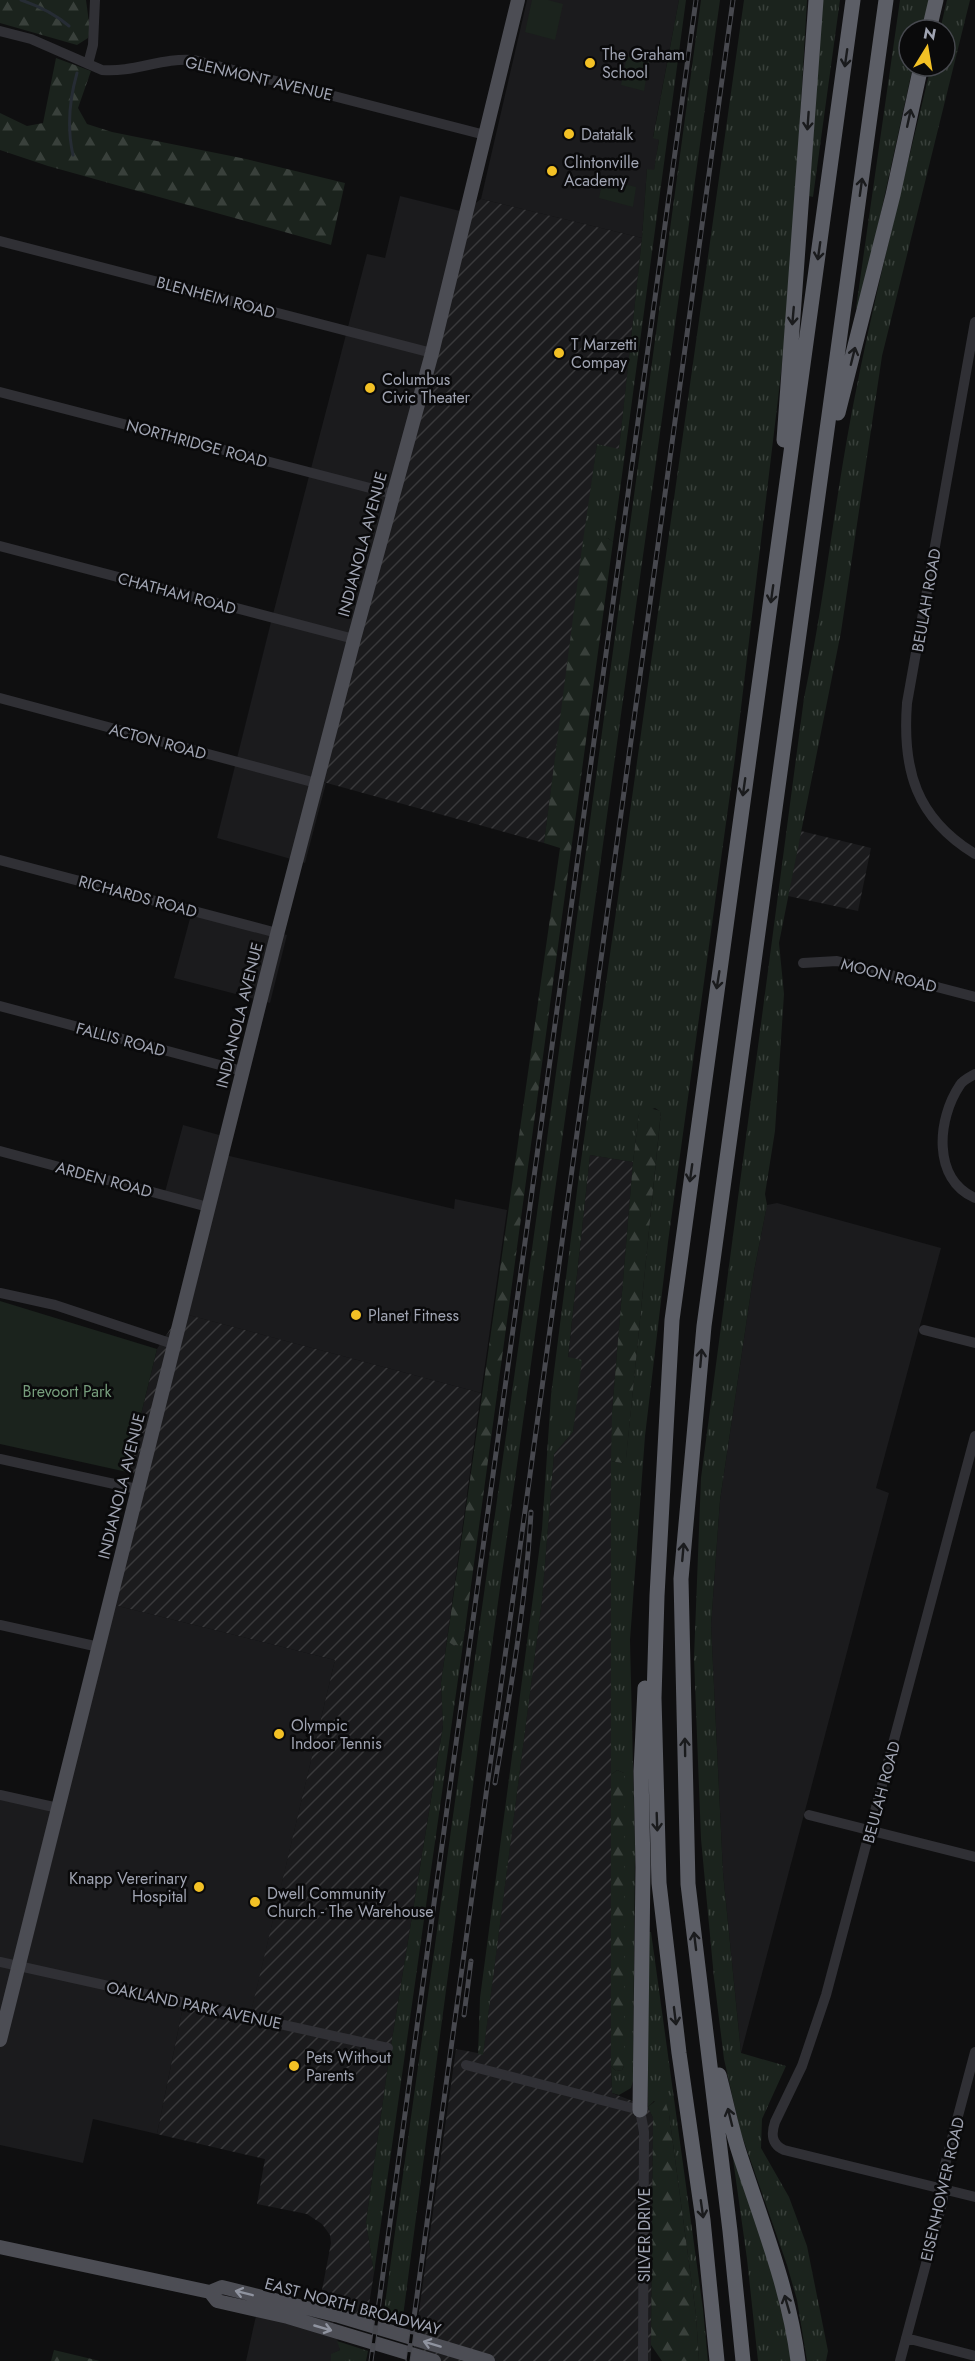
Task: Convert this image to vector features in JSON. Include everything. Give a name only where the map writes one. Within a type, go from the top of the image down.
[{"type":"highway","points":[[780,536],[785,400],[804,179],[816,0]]},
{"type":"highway","points":[[717,2361],[703,2220],[679,2053],[659,1883],[654,1698],[657,1596],[672,1320],[853,0]]},
{"type":"highway","points":[[743,2361],[730,2231],[688,1884],[681,1579],[704,1326],[886,0]]},
{"type":"highway","points":[[932,18],[936,0]]},
{"type":"highway","points":[[817,494],[892,195],[918,78]]},
{"type":"highway","points":[[640,2110],[643,1867],[641,1771],[646,1640],[657,1596]]},
{"type":"highway","points":[[702,1999],[739,2150],[794,2326],[798,2361]]},
{"type":"main road","name":"INDIANOLA AVENUE","points":[[0,2040],[277,933],[432,353],[518,0]]},
{"type":"main road","name":"EAST NORTH BROADWAY","points":[[0,2247],[210,2292],[222,2287],[339,2316],[488,2361]]},
{"type":"main road","name":"EAST NORTH BROADWAY","points":[[210,2292],[217,2301],[288,2317],[434,2361]]},
{"type":"street","points":[[88,64],[93,45],[95,0]]},
{"type":"street","name":"GLENMONT AVENUE","points":[[0,31],[31,39],[107,70],[174,59],[194,60],[485,135]]},
{"type":"street","name":"BLENHEIM ROAD","points":[[0,241],[432,353]]},
{"type":"street","name":"BEULAH ROAD","points":[[975,322],[907,703],[905,726],[911,776],[918,797],[947,834],[975,854]]},
{"type":"street","name":"NORTHRIDGE ROAD","points":[[0,392],[393,494]]},
{"type":"street","name":"CHATHAM ROAD","points":[[0,546],[354,639]]},
{"type":"street","name":"ACTON ROAD","points":[[0,698],[316,783]]},
{"type":"street","name":"RICHARDS ROAD","points":[[0,860],[277,933]]},
{"type":"street","name":"MOON ROAD","points":[[803,963],[837,961],[975,997]]},
{"type":"street","name":"FALLIS ROAD","points":[[0,1006],[242,1071]]},
{"type":"street","points":[[975,1074],[961,1083],[946,1113],[942,1146],[945,1166],[955,1183],[975,1198]]},
{"type":"street","name":"ARDEN ROAD","points":[[0,1151],[208,1207]]},
{"type":"street","points":[[0,1293],[55,1305],[173,1344]]},
{"type":"street","points":[[924,1330],[975,1343]]},
{"type":"street","name":"BEULAH ROAD","points":[[942,2189],[784,2150],[773,2141],[772,2131],[774,2122],[802,2066],[826,1995],[975,1436]]},
{"type":"street","points":[[0,1458],[137,1489]]},
{"type":"street","points":[[0,1625],[99,1647]]},
{"type":"street","points":[[0,1795],[58,1808]]},
{"type":"street","points":[[809,1815],[975,1857]]},
{"type":"street","name":"OAKLAND PARK AVENUE","points":[[0,1962],[388,2048]]},
{"type":"street","name":"EISENHOWER ROAD","points":[[900,2361],[943,2200],[942,2176],[975,2052]]},
{"type":"street","points":[[466,2065],[640,2110]]},
{"type":"street","name":"SILVER DRIVE","points":[[640,2110],[644,2132],[643,2361]]},
{"type":"street","points":[[942,2189],[975,2198]]},
{"type":"street","points":[[906,2338],[975,2356]]},
{"type":"shaded area","points":[[527,0],[679,0],[653,137],[659,140],[654,171],[647,169],[642,238],[481,199]]},
{"type":"shaded area","points":[[400,196],[464,212],[316,781],[326,783],[305,863],[217,838],[367,254],[385,258]]},
{"type":"shaded area","points":[[481,199],[642,238],[619,450],[597,444],[544,843],[316,780],[464,212]]},
{"type":"shaded area","points":[[801,831],[871,848],[858,911],[788,896]]},
{"type":"shaded area","points":[[192,911],[287,935],[270,1003],[174,978]]},
{"type":"shaded area","points":[[183,1125],[223,1136],[206,1203],[165,1192]]},
{"type":"shaded area","points":[[221,1154],[454,1209],[455,1199],[507,1210],[481,1393],[181,1313]]},
{"type":"shaded area","points":[[590,1155],[633,1162],[612,1412],[611,2066],[612,2093],[648,2107],[653,2118],[651,2361],[412,2361],[456,2049],[483,2054],[542,1600],[554,1454],[573,1432],[581,1360],[568,1358]]},
{"type":"shaded area","points":[[777,1203],[941,1248],[876,1488],[889,1493],[741,2053],[723,1873],[711,1625],[720,1500],[754,1271],[767,1205]]},
{"type":"shaded area","points":[[181,1313],[481,1393],[441,1683],[443,1725],[389,2058],[366,2222],[374,2273],[367,2317],[333,2322],[317,2316],[331,2243],[330,2235],[322,2224],[307,2214],[257,2204],[265,2159],[157,2134],[184,2002],[250,2016],[335,1660],[110,1604],[142,1475],[127,1472],[157,1349]]},
{"type":"shaded area","points":[[110,1604],[335,1660],[250,2017],[184,2002],[157,2134],[93,2119],[83,2163],[0,2145],[0,1795],[59,1807]]},
{"type":"shaded area","points":[[259,2302],[333,2322],[340,2350],[332,2354],[331,2361],[246,2361]]},
{"type":"green space","points":[[0,0],[86,0],[90,30],[88,38],[77,45],[0,23]]},
{"type":"green space","points":[[532,0],[548,0],[563,4],[555,40],[525,32]]},
{"type":"green space","points":[[679,0],[686,0],[613,542],[608,538],[582,548],[597,444],[619,449],[642,238],[647,169],[654,170],[659,140],[653,138]]},
{"type":"green space","points":[[701,0],[720,0],[481,1725],[402,2324],[383,2318],[537,1213]]},
{"type":"green space","points":[[744,0],[807,0],[790,293],[735,758],[668,1242],[645,1436],[630,1640],[635,1849],[633,2081],[631,2088],[619,2095],[612,2093],[611,2066],[616,2071],[622,2070],[624,2066],[624,1773],[617,1770],[611,1775],[611,1461],[622,1463],[626,1458],[661,1112],[655,1108],[639,1114],[633,1162],[590,1155],[568,1357],[582,1360],[573,1432],[554,1454],[542,1600],[483,2055],[478,2054],[480,1998],[542,1529],[551,1395],[579,1175]]},
{"type":"green space","points":[[822,0],[840,0],[813,197],[809,196]]},
{"type":"green space","points":[[900,0],[929,0],[925,18],[897,18]]},
{"type":"green space","points":[[947,0],[970,0],[957,53],[957,18],[943,18]]},
{"type":"green space","points":[[897,21],[897,78],[910,78],[860,308],[856,308]]},
{"type":"green space","points":[[627,56],[649,62],[644,91],[621,85]]},
{"type":"green space","points":[[56,58],[91,71],[78,108],[87,124],[112,132],[246,159],[345,183],[331,245],[48,166],[0,150],[0,113],[27,126],[43,123]]},
{"type":"green space","points":[[928,78],[951,78],[882,356],[841,632],[779,943],[784,994],[775,1131],[765,1194],[767,1205],[754,1271],[720,1500],[711,1625],[723,1873],[741,2053],[786,2066],[762,2119],[761,2148],[789,2197],[807,2246],[828,2351],[826,2361],[807,2361],[797,2300],[787,2265],[740,2130],[724,2059],[714,1978],[701,1839],[694,1658],[701,1478],[804,698],[852,411]]},
{"type":"green space","points":[[603,179],[636,187],[633,207],[599,198]]},
{"type":"green space","points":[[608,538],[613,542],[464,1637],[459,1646],[447,1641],[560,848],[544,843],[582,548],[591,541]]},
{"type":"green space","points":[[645,1107],[661,1111],[626,1459],[622,1463],[611,1461],[612,1412],[633,1162],[639,1114]]},
{"type":"green space","name":"Brevoort Park","points":[[0,1301],[157,1349],[127,1472],[0,1444]]},
{"type":"green space","points":[[464,1637],[374,2273],[366,2222],[389,2058],[443,1726],[441,1683],[447,1641],[458,1646]]},
{"type":"green space","points":[[617,1770],[624,1773],[624,2066],[622,2070],[616,2071],[611,2066],[611,1775]]},
{"type":"green space","points":[[648,1932],[651,1932],[703,2309],[708,2361],[699,2361],[696,2315],[669,2114],[654,2101],[648,2107]]},
{"type":"green space","points":[[659,2098],[665,2100],[669,2114],[696,2315],[699,2361],[662,2361],[651,2345],[653,2118],[648,2107]]},
{"type":"green space","points":[[732,2152],[774,2270],[793,2361],[758,2361]]},
{"type":"green space","points":[[337,2341],[368,2351],[366,2361],[331,2361],[331,2354],[340,2350]]},
{"type":"green space","points":[[54,2350],[100,2361],[51,2361]]},
{"type":"waterway","points":[[21,0],[46,11],[69,26]]},
{"type":"waterway","points":[[73,155],[70,114],[77,73]]},
{"type":"railway","points":[[371,2361],[696,0]]},
{"type":"railway","points":[[408,2361],[733,0]]},
{"type":"railway","points":[[495,1783],[512,1682],[531,1512]]},
{"type":"railway","points":[[464,2015],[471,1961]]},
{"type":"place","name":"The Graham School","points":[[590,63]]},
{"type":"place","name":"Datatalk","points":[[569,134]]},
{"type":"place","name":"Clintonville Academy","points":[[552,171]]},
{"type":"place","name":"T Marzetti Compay","points":[[559,353]]},
{"type":"place","name":"Columbus Civic Theater","points":[[370,388]]},
{"type":"place","name":"Planet Fitness","points":[[356,1315]]},
{"type":"place","name":"Olympic Indoor Tennis","points":[[279,1734]]},
{"type":"place","name":"Knapp Vererinary Hospital","points":[[199,1887]]},
{"type":"place","name":"Dwell Community Church - The Warehouse","points":[[255,1902]]},
{"type":"place","name":"Pets Without Parents","points":[[294,2066]]}]
